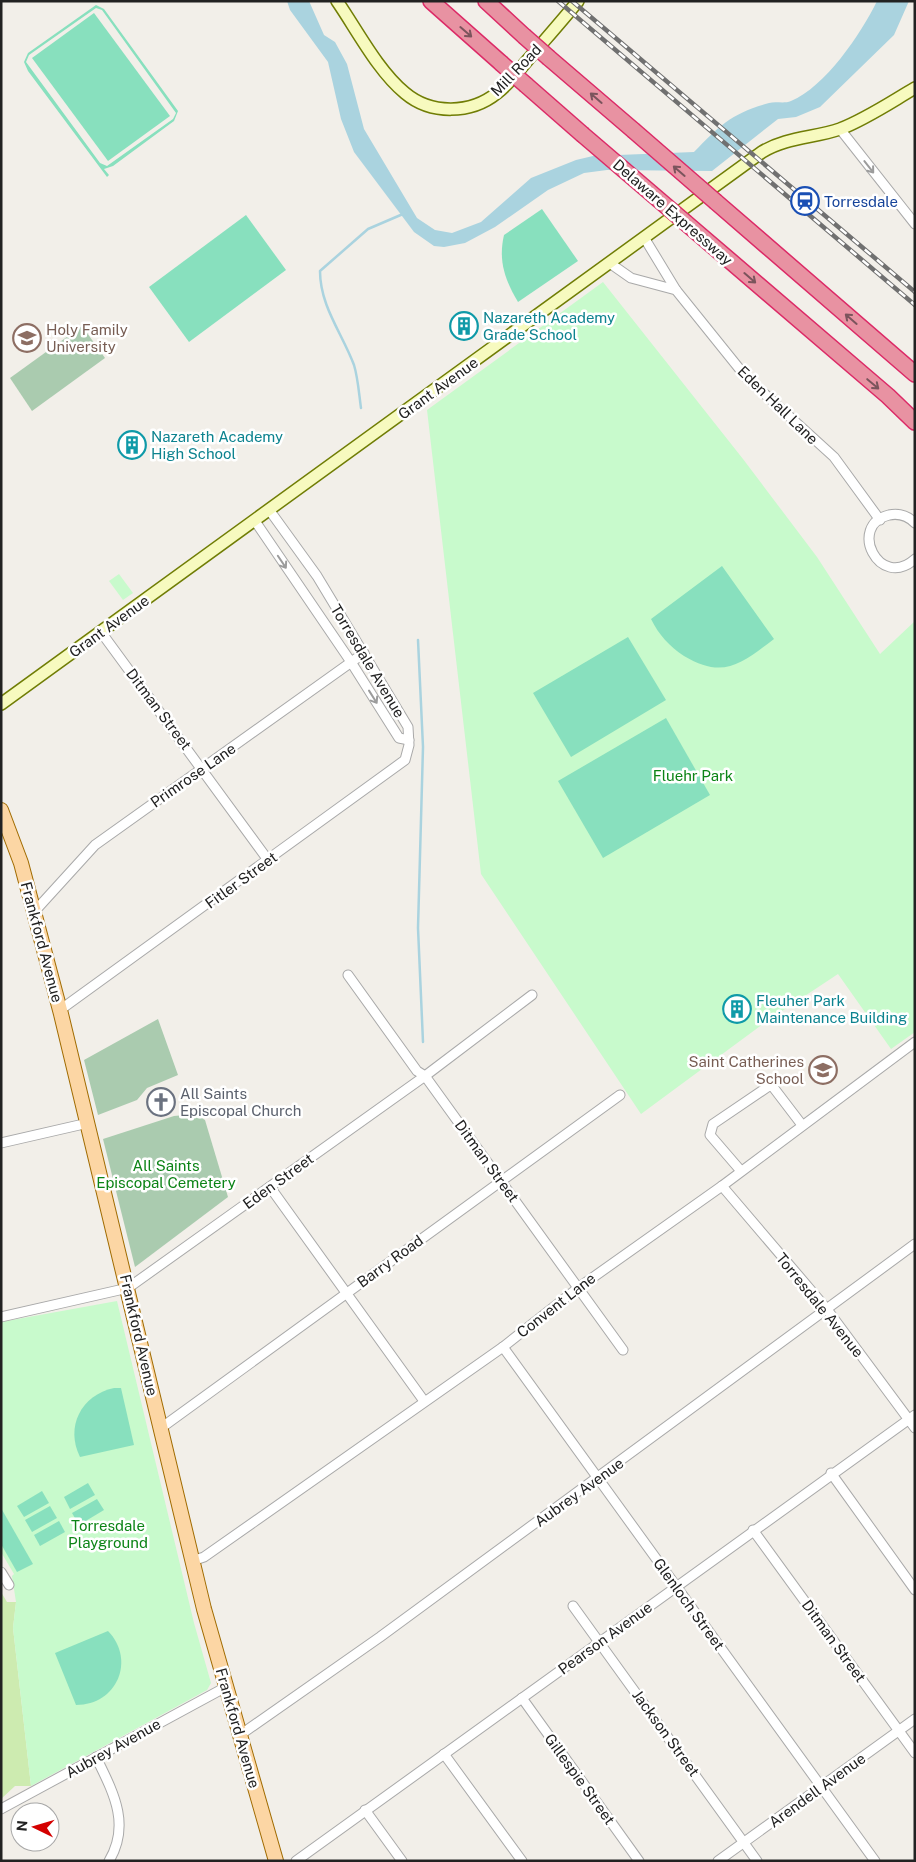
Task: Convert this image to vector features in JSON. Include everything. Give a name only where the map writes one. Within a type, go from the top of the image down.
[{"type":"highway","name":"Delaware Expressway","points":[[431,1],[686,224],[888,396],[915,422]]},
{"type":"highway","points":[[486,1],[549,58],[915,374]]},
{"type":"main road","name":"Frankford Avenue","points":[[1,810],[18,853],[60,1010],[192,1561],[276,1861]]},
{"type":"street","name":"Mill Road","points":[[337,1],[381,65],[403,92],[422,104],[442,109],[458,109],[478,104],[504,87],[578,1]]},
{"type":"street","name":"Grant Avenue","points":[[1,704],[611,264],[768,148],[783,142],[840,129],[915,88]]},
{"type":"street","points":[[840,129],[915,224]]},
{"type":"street","name":"Eden Hall Lane","points":[[645,238],[676,290],[746,377],[834,458],[880,520]]},
{"type":"street","points":[[611,264],[631,278],[676,290]]},
{"type":"street","name":"Torresdale Avenue","points":[[255,521],[351,662],[398,738],[409,740],[408,727],[364,653],[317,576],[270,511]]},
{"type":"street","points":[[915,523],[901,515],[890,515],[880,520],[873,528],[869,538],[870,549],[876,559],[885,565],[895,568],[906,565],[915,559]]},
{"type":"street","name":"Ditman Street","points":[[101,632],[268,860]]},
{"type":"street","name":"Primrose Lane","points":[[34,912],[92,847],[364,653]]},
{"type":"street","name":"Fitler Street","points":[[60,1010],[399,765],[405,760],[409,740]]},
{"type":"street","name":"Ditman Street","points":[[348,975],[417,1071],[425,1076],[502,1180],[623,1350]]},
{"type":"street","name":"Eden Street","points":[[1,1317],[128,1288],[425,1076],[532,995]]},
{"type":"street","name":"Convent Lane","points":[[192,1561],[204,1557],[424,1400],[503,1347],[578,1288],[722,1186],[915,1042]]},
{"type":"street","points":[[740,1171],[710,1134],[713,1124],[769,1086],[773,1087],[802,1125]]},
{"type":"street","name":"Barry Road","points":[[161,1428],[620,1095]]},
{"type":"street","points":[[1,1143],[88,1123]]},
{"type":"street","name":"Torresdale Avenue","points":[[722,1186],[826,1308],[912,1417],[915,1428]]},
{"type":"street","points":[[270,1187],[424,1400]]},
{"type":"street","name":"Aubrey Avenue","points":[[240,1735],[380,1637],[915,1244]]},
{"type":"street","name":"Glenloch Street","points":[[503,1347],[875,1861]]},
{"type":"street","name":"Pearson Avenue","points":[[296,1861],[831,1473],[912,1417]]},
{"type":"street","points":[[831,1473],[915,1590]]},
{"type":"street","name":"Ditman Street","points":[[753,1530],[915,1753]]},
{"type":"street","points":[[1,1572],[9,1585]]},
{"type":"street","name":"Jackson Street","points":[[573,1606],[757,1861]]},
{"type":"street","name":"Aubrey Avenue","points":[[1,1809],[226,1687]]},
{"type":"street","name":"Gillespie Street","points":[[522,1698],[639,1861]]},
{"type":"street","name":"Arendell Avenue","points":[[718,1861],[915,1719]]},
{"type":"street","points":[[444,1754],[522,1861]]},
{"type":"street","points":[[96,1757],[116,1797],[119,1810],[118,1840],[109,1861]]},
{"type":"street","points":[[365,1810],[402,1861]]},
{"type":"green space","points":[[96,5],[104,9],[178,111],[174,121],[113,166],[104,169],[109,175],[107,177],[28,71],[24,62],[28,53]],"holes":[[[96,8],[102,10],[176,113],[173,119],[107,166],[100,163],[26,62],[29,55]]]},
{"type":"green space","points":[[94,13],[170,116],[108,161],[32,58]]},
{"type":"green space","points":[[542,209],[578,261],[518,302],[509,286],[502,262],[504,235]]},
{"type":"green space","points":[[246,215],[286,270],[189,342],[149,287]]},
{"type":"green space","name":"Fluehr Park","points":[[603,282],[743,459],[817,557],[880,654],[915,621],[915,1032],[891,1049],[838,974],[767,1021],[641,1114],[481,874],[427,410]]},
{"type":"green space","points":[[82,326],[105,358],[32,411],[10,378]]},
{"type":"green space","points":[[722,566],[774,639],[752,655],[732,666],[710,667],[684,656],[674,648],[657,630],[651,619]]},
{"type":"green space","points":[[119,574],[133,593],[123,600],[109,581]]},
{"type":"green space","points":[[628,637],[666,700],[571,757],[533,693]]},
{"type":"green space","points":[[666,718],[710,795],[603,858],[558,781]]},
{"type":"green space","name":"All Saints Episcopal Cemetery","points":[[158,1019],[178,1075],[147,1088],[137,1100],[98,1115],[84,1060]]},
{"type":"green space","name":"All Saints Episcopal Cemetery","points":[[195,1114],[205,1120],[228,1197],[135,1267],[103,1139],[174,1116]]},
{"type":"green space","name":"Torresdale Playground","points":[[117,1301],[194,1623],[211,1683],[207,1690],[31,1786],[13,1628],[16,1602],[12,1576],[14,1574],[1,1552],[1,1322]]},
{"type":"green space","points":[[121,1388],[134,1445],[80,1457],[74,1435],[75,1424],[79,1414],[93,1398],[102,1392]]},
{"type":"green space","points":[[88,1483],[95,1495],[70,1509],[64,1497]]},
{"type":"green space","points":[[42,1491],[49,1503],[24,1517],[17,1506]]},
{"type":"green space","points":[[97,1499],[104,1510],[79,1525],[72,1513]]},
{"type":"green space","points":[[50,1506],[57,1518],[32,1532],[25,1520]]},
{"type":"green space","points":[[1,1508],[33,1564],[17,1572],[1,1544]]},
{"type":"green space","points":[[59,1521],[65,1532],[40,1546],[34,1535]]},
{"type":"green space","points":[[1,1592],[7,1602],[16,1602],[13,1628],[31,1786],[15,1786],[1,1799]]},
{"type":"green space","points":[[108,1631],[121,1655],[118,1679],[112,1689],[102,1698],[90,1703],[76,1705],[55,1653]]},
{"type":"water","points":[[287,1],[309,1],[324,35],[335,42],[347,64],[364,129],[417,218],[435,230],[452,233],[481,222],[531,178],[576,160],[593,156],[694,152],[719,127],[745,111],[769,103],[791,101],[817,84],[852,43],[877,1],[909,1],[894,35],[820,107],[796,117],[778,119],[712,171],[607,170],[584,173],[548,190],[495,227],[465,243],[444,247],[434,246],[414,232],[354,152],[341,119],[328,62],[290,10]]},
{"type":"waterway","points":[[361,408],[354,365],[328,308],[321,284],[320,271],[368,229],[403,214]]},
{"type":"waterway","points":[[418,640],[423,747],[418,928],[423,1042]]},
{"type":"railway","points":[[558,1],[915,305]]},
{"type":"railway","points":[[572,1],[915,292]]},
{"type":"place","name":"Torresdale","points":[[805,201]]},
{"type":"place","name":"Nazareth Academy Grade School","points":[[464,326]]},
{"type":"place","name":"Holy Family University","points":[[27,338]]},
{"type":"place","name":"Nazareth Academy High School","points":[[132,445]]},
{"type":"place","name":"Fleuher Park Maintenance Building","points":[[737,1009]]},
{"type":"place","name":"Saint Catherines School","points":[[823,1070]]},
{"type":"place","name":"All Saints Episcopal Church","points":[[161,1102]]}]
